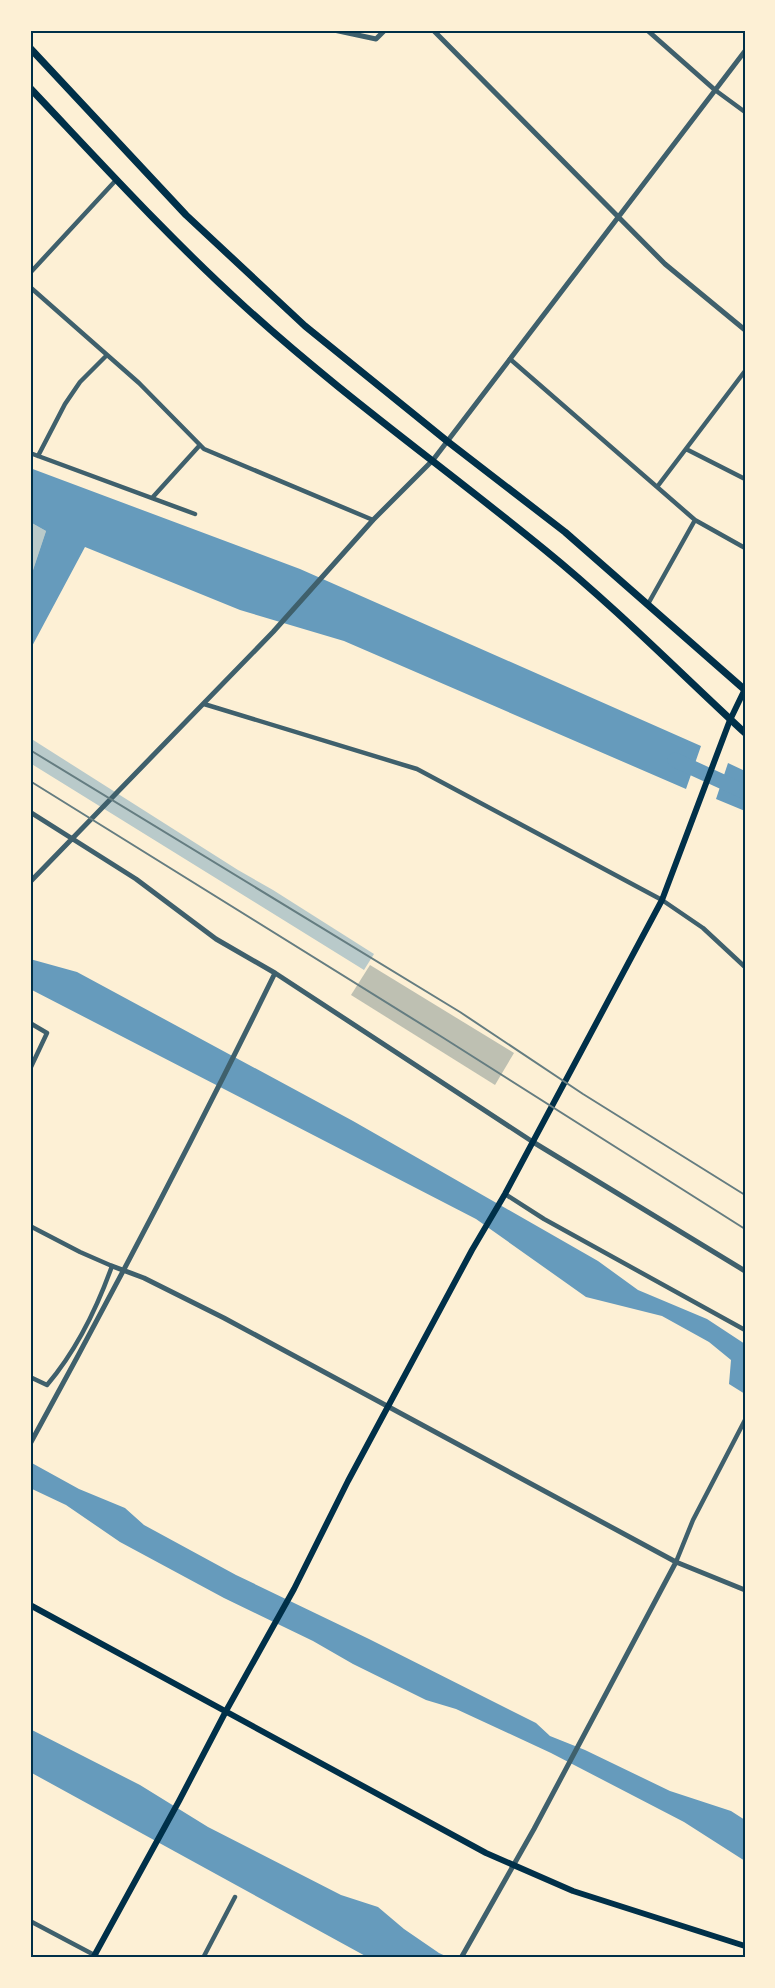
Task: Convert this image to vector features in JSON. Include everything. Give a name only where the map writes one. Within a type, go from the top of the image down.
[{"type":"main road","points":[[30,48],[186,215],[305,326],[447,441],[565,532],[745,690],[730,720],[662,900],[505,1194],[472,1250],[294,1589],[226,1711],[96,1957]]},
{"type":"main road","points":[[30,88],[117,180],[242,305],[547,551],[745,733]]},
{"type":"main road","points":[[30,1605],[476,1848],[573,1891],[745,1946]]},
{"type":"street","points":[[334,30],[376,39],[385,30]]},
{"type":"street","points":[[433,30],[665,264],[745,330]]},
{"type":"street","points":[[647,30],[715,90],[745,112]]},
{"type":"street","points":[[30,882],[281,624],[373,520],[433,460],[745,51]]},
{"type":"street","points":[[30,273],[117,180]]},
{"type":"street","points":[[30,287],[139,383],[204,449],[373,520]]},
{"type":"street","points":[[38,456],[65,404],[80,382],[107,355]]},
{"type":"street","points":[[510,359],[695,520],[745,548]]},
{"type":"street","points":[[657,487],[745,371]]},
{"type":"street","points":[[152,498],[200,445]]},
{"type":"street","points":[[686,449],[745,479]]},
{"type":"street","points":[[30,453],[195,514]]},
{"type":"street","points":[[648,604],[695,520]]},
{"type":"street","points":[[204,704],[417,769],[662,900],[703,928],[745,967]]},
{"type":"street","points":[[30,812],[136,879],[216,939],[275,973],[533,1142],[745,1271]]},
{"type":"street","points":[[30,1444],[214,1099],[275,973]]},
{"type":"street","points":[[30,1023],[48,1033],[30,1069]]},
{"type":"street","points":[[505,1194],[544,1219],[745,1330]]},
{"type":"street","points":[[30,1226],[80,1252],[144,1278],[224,1318],[676,1562],[745,1590]]},
{"type":"street","points":[[30,1377],[47,1385],[62,1368],[101,1299],[112,1266]]},
{"type":"street","points":[[461,1958],[514,1866],[676,1562],[693,1520],[745,1420]]},
{"type":"street","points":[[203,1958],[235,1897]]},
{"type":"street","points":[[30,1921],[96,1957]]},
{"type":"shaded area","points":[[30,522],[46,531],[30,579]]},
{"type":"shaded area","points":[[30,738],[374,954],[364,970],[30,763]]},
{"type":"water","points":[[30,468],[300,569],[701,746],[686,789],[344,641],[240,610],[85,547],[30,650],[30,579],[46,531],[30,522]]},
{"type":"water","points":[[728,763],[745,771],[745,811],[716,799]]},
{"type":"water","points":[[30,959],[77,972],[353,1121],[598,1261],[638,1290],[707,1319],[745,1344],[745,1394],[729,1384],[731,1360],[709,1342],[662,1316],[586,1297],[476,1219],[30,989]]},
{"type":"water","points":[[30,1462],[79,1489],[125,1508],[144,1525],[236,1575],[536,1723],[550,1736],[585,1750],[670,1791],[731,1811],[745,1820],[745,1861],[684,1822],[551,1753],[456,1709],[426,1700],[224,1598],[120,1542],[66,1505],[30,1488]]},
{"type":"water","points":[[30,1729],[140,1785],[208,1827],[341,1895],[378,1907],[404,1929],[450,1958],[369,1958],[30,1772]]},
{"type":"building","points":[[370,965],[514,1053],[495,1085],[351,995]]},
{"type":"waterway","points":[[675,760],[745,792]]},
{"type":"railway","points":[[30,750],[460,1012],[583,1094],[745,1195]]},
{"type":"railway","points":[[30,781],[442,1037],[745,1229]]}]
